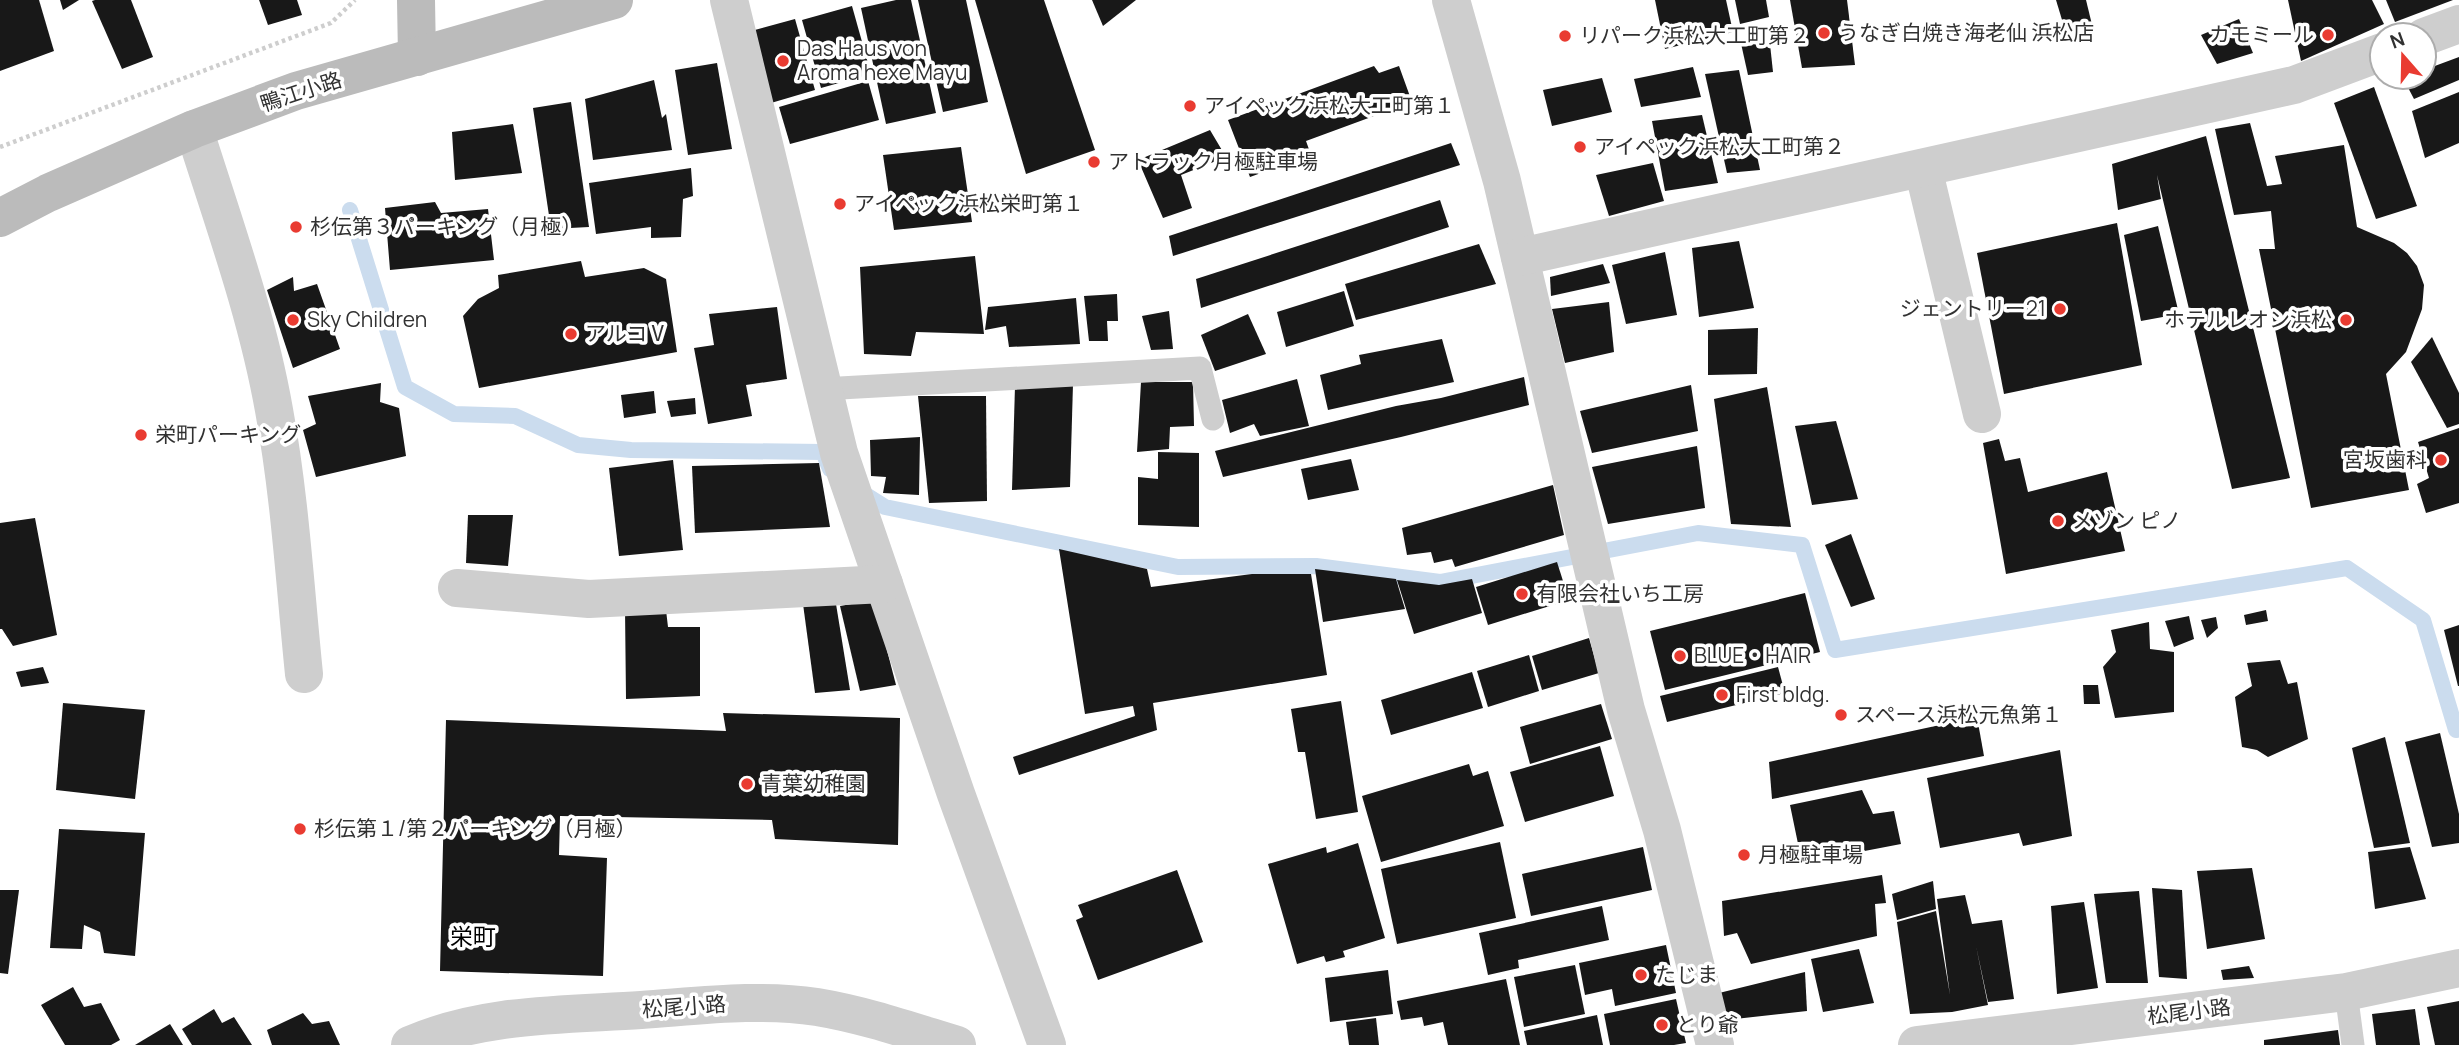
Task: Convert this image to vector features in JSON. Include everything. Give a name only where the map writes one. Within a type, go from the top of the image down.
[{"type":"street","points":[[416,0],[417,57]]},
{"type":"street","name":"鴨江小路","points":[[0,218],[48,193],[194,129],[296,91],[614,0]]},
{"type":"street","points":[[730,0],[839,453],[956,794],[1047,1045]]},
{"type":"street","points":[[1451,0],[1502,181],[1626,710],[1662,830],[1715,1045]]},
{"type":"street","points":[[2438,32],[2459,24]]},
{"type":"street","points":[[1520,257],[2294,85],[2368,57]]},
{"type":"street","points":[[194,129],[258,340],[274,409],[286,492],[304,674]]},
{"type":"street","points":[[1923,168],[1982,414]]},
{"type":"street","points":[[457,588],[589,599],[884,584]]},
{"type":"street","name":"松尾小路","points":[[1917,1045],[2346,992],[2459,968]]},
{"type":"street","name":"松尾小路","points":[[410,1045],[468,1026],[512,1018],[774,1003],[817,1007],[858,1016],[957,1045]]},
{"type":"lane","points":[[822,388],[1200,368],[1213,419]]},
{"type":"lane","points":[[2346,992],[2354,1045]]},
{"type":"path","points":[[0,147],[331,23],[355,0]]},
{"type":"building","points":[[0,0],[39,0],[54,51],[0,71]]},
{"type":"building","points":[[60,0],[79,0],[63,10]]},
{"type":"building","points":[[131,0],[153,57],[122,69],[92,1]]},
{"type":"building","points":[[259,0],[297,0],[302,15],[268,25]]},
{"type":"building","points":[[896,0],[911,0],[936,113],[886,124],[861,8]]},
{"type":"building","points":[[918,0],[966,0],[988,102],[943,112]]},
{"type":"building","points":[[975,0],[1044,0],[1095,150],[1026,174]]},
{"type":"building","points":[[1092,0],[1136,0],[1103,26]]},
{"type":"building","points":[[1655,0],[1726,0],[1733,32],[1665,49]]},
{"type":"building","points":[[1735,0],[1766,0],[1769,17],[1740,24]]},
{"type":"building","name":"うなぎ白焼き海老仙 浜松店","points":[[1790,0],[1847,0],[1855,65],[1802,68]]},
{"type":"building","points":[[2056,0],[2086,0],[2095,37],[2069,43]]},
{"type":"building","name":"カモミール","points":[[2288,0],[2372,0],[2382,21],[2368,21],[2368,31],[2301,61]]},
{"type":"building","points":[[2386,0],[2453,0],[2398,21],[2395,21]]},
{"type":"building","points":[[852,6],[871,74],[821,88],[802,20]]},
{"type":"building","points":[[795,19],[815,90],[771,103],[751,31]]},
{"type":"building","points":[[2239,19],[2253,53],[2217,64],[2201,35]]},
{"type":"building","points":[[1769,35],[1773,72],[1748,75],[1740,39]]},
{"type":"building","points":[[2459,57],[2459,80],[2438,89],[2438,65]]},
{"type":"building","points":[[717,63],[732,149],[688,155],[675,70]]},
{"type":"building","points":[[1374,66],[1379,73],[1399,66],[1412,102],[1306,141],[1311,155],[1250,177],[1228,120]]},
{"type":"building","points":[[1693,67],[1701,97],[1641,107],[1634,79]]},
{"type":"building","points":[[1739,70],[1760,170],[1727,173],[1705,74]]},
{"type":"building","points":[[1602,78],[1612,112],[1552,126],[1543,90]]},
{"type":"building","points":[[654,80],[662,118],[666,114],[672,150],[593,160],[585,99]]},
{"type":"building","points":[[868,81],[879,120],[790,144],[779,107]]},
{"type":"building","points":[[2368,89],[2375,91],[2417,206],[2376,219],[2334,103]]},
{"type":"building","points":[[2410,91],[2433,91],[2414,99]]},
{"type":"building","points":[[2459,92],[2459,143],[2425,158],[2412,111]]},
{"type":"building","points":[[571,102],[589,227],[551,229],[533,108]]},
{"type":"building","points":[[1702,115],[1718,183],[1665,191],[1652,121]]},
{"type":"building","name":"ホテルレオン浜松","points":[[2250,123],[2267,186],[2282,184],[2275,156],[2344,145],[2357,227],[2394,243],[2407,253],[2417,266],[2424,285],[2422,309],[2406,352],[2386,374],[2409,490],[2311,508],[2259,249],[2275,249],[2271,211],[2234,215],[2215,129]]},
{"type":"building","points":[[513,124],[522,173],[455,180],[452,132]]},
{"type":"building","points":[[1210,130],[1226,157],[1181,175],[1192,208],[1163,218],[1138,160]]},
{"type":"building","points":[[2206,136],[2290,478],[2232,489],[2157,175],[2161,199],[2118,210],[2112,164]]},
{"type":"building","points":[[1451,143],[1460,165],[1173,256],[1169,236]]},
{"type":"building","points":[[961,147],[972,222],[894,230],[883,155]]},
{"type":"building","points":[[1653,163],[1664,201],[1609,216],[1596,175]]},
{"type":"building","points":[[691,168],[693,196],[683,199],[681,237],[651,238],[651,227],[596,234],[589,183]]},
{"type":"building","points":[[1440,200],[1449,227],[1201,308],[1196,279]]},
{"type":"building","points":[[435,202],[441,213],[488,209],[494,260],[390,270],[385,208]]},
{"type":"building","name":"ジェントリー21","points":[[2117,223],[2142,365],[2004,394],[1977,253]]},
{"type":"building","points":[[2158,226],[2179,314],[2141,321],[2124,235]]},
{"type":"building","points":[[1739,241],[1754,308],[1699,317],[1692,248]]},
{"type":"building","points":[[1479,244],[1496,284],[1356,320],[1345,284]]},
{"type":"building","points":[[1665,252],[1677,315],[1626,324],[1612,265]]},
{"type":"building","points":[[975,256],[984,334],[916,332],[911,356],[864,354],[860,267]]},
{"type":"building","name":"アルコⅤ","points":[[581,261],[585,277],[644,268],[666,279],[677,352],[479,388],[463,316],[478,299],[499,288],[498,275]]},
{"type":"building","points":[[1603,264],[1610,283],[1551,296],[1550,277]]},
{"type":"building","points":[[293,277],[294,291],[317,284],[340,349],[293,368],[267,290]]},
{"type":"building","points":[[1344,291],[1354,326],[1286,347],[1277,312]]},
{"type":"building","points":[[1117,294],[1118,321],[1107,321],[1108,341],[1089,341],[1084,296]]},
{"type":"building","points":[[1076,298],[1080,344],[1009,347],[1006,326],[985,330],[988,307]]},
{"type":"building","points":[[1609,302],[1614,352],[1565,363],[1552,309]]},
{"type":"building","points":[[777,307],[787,379],[746,385],[752,416],[708,424],[694,348],[714,345],[709,314]]},
{"type":"building","points":[[1169,311],[1173,349],[1151,350],[1142,316]]},
{"type":"building","points":[[1248,314],[1266,354],[1215,371],[1201,335]]},
{"type":"building","points":[[1758,328],[1757,374],[1708,375],[1708,330]]},
{"type":"building","points":[[2432,337],[2459,393],[2459,424],[2447,428],[2411,362]]},
{"type":"building","points":[[1442,339],[1454,382],[1328,410],[1320,375],[1361,364],[1359,355]]},
{"type":"building","points":[[1524,377],[1529,405],[1401,437],[1223,477],[1215,451],[1396,406],[1441,398]]},
{"type":"building","points":[[1297,379],[1309,426],[1260,436],[1254,424],[1230,433],[1222,400]]},
{"type":"building","points":[[1141,382],[1193,382],[1194,426],[1170,427],[1169,449],[1137,452]]},
{"type":"building","points":[[381,383],[380,402],[399,408],[406,456],[316,477],[303,430],[316,424],[308,396]]},
{"type":"building","points":[[1073,384],[1070,487],[1012,490],[1015,386]]},
{"type":"building","points":[[1691,385],[1698,431],[1592,453],[1580,411]]},
{"type":"building","points":[[1767,387],[1791,527],[1731,524],[1714,399]]},
{"type":"building","points":[[654,391],[656,413],[624,418],[621,395]]},
{"type":"building","points":[[918,396],[986,396],[987,501],[929,503]]},
{"type":"building","points":[[695,398],[696,414],[671,417],[667,401]]},
{"type":"building","points":[[1836,421],[1858,499],[1812,505],[1795,426]]},
{"type":"building","name":"宮坂歯科","points":[[2459,428],[2459,503],[2426,513],[2417,484],[2429,478],[2418,442]]},
{"type":"building","points":[[920,437],[919,495],[883,493],[886,477],[871,476],[870,440]]},
{"type":"building","name":"メゾン ピノ","points":[[1999,439],[2005,461],[2020,458],[2028,492],[2107,472],[2125,551],[2006,574],[1983,443]]},
{"type":"building","points":[[1697,446],[1705,508],[1608,524],[1592,467]]},
{"type":"building","points":[[1158,452],[1199,453],[1199,527],[1138,525],[1138,477],[1158,479]]},
{"type":"building","points":[[1351,459],[1359,490],[1308,500],[1301,469]]},
{"type":"building","points":[[673,460],[683,550],[619,556],[609,468]]},
{"type":"building","points":[[819,463],[830,527],[695,533],[692,466]]},
{"type":"building","points":[[1553,485],[1564,535],[1455,567],[1452,559],[1434,563],[1431,552],[1407,555],[1402,528]]},
{"type":"building","points":[[468,515],[513,515],[508,566],[466,563]]},
{"type":"building","points":[[35,518],[57,635],[13,646],[0,629],[0,523]]},
{"type":"building","points":[[1851,534],[1875,599],[1851,607],[1825,545]]},
{"type":"building","points":[[1059,549],[1147,569],[1151,587],[1252,574],[1311,574],[1327,675],[1153,703],[1157,730],[1019,775],[1013,757],[1135,716],[1133,706],[1085,714]]},
{"type":"building","points":[[1557,562],[1569,600],[1488,625],[1476,587]]},
{"type":"building","points":[[1315,569],[1396,579],[1405,609],[1323,622]]},
{"type":"building","points":[[1472,579],[1482,613],[1414,634],[1397,580],[1439,585]]},
{"type":"building","points":[[1805,593],[1820,652],[1665,690],[1650,631]]},
{"type":"building","points":[[874,600],[896,685],[860,691],[840,606]]},
{"type":"building","points":[[803,604],[836,604],[850,690],[815,693]]},
{"type":"building","points":[[625,609],[666,610],[668,627],[700,627],[700,696],[626,699]]},
{"type":"building","points":[[2266,610],[2268,621],[2246,625],[2244,615]]},
{"type":"building","points":[[2189,616],[2194,639],[2174,647],[2165,621]]},
{"type":"building","points":[[2216,617],[2218,628],[2207,638],[2201,620]]},
{"type":"building","points":[[2149,622],[2150,649],[2174,652],[2174,712],[2115,718],[2103,667],[2116,652],[2111,630]]},
{"type":"building","points":[[2459,625],[2459,686],[2458,686],[2444,630]]},
{"type":"building","points":[[1589,638],[1599,673],[1542,690],[1532,656]]},
{"type":"building","points":[[1529,655],[1539,691],[1488,707],[1477,671]]},
{"type":"building","points":[[2280,660],[2288,684],[2297,682],[2308,739],[2268,757],[2257,750],[2242,747],[2235,697],[2252,686],[2247,663]]},
{"type":"building","points":[[43,667],[49,683],[21,687],[16,672]]},
{"type":"building","name":"First bldg.","points":[[1778,667],[1785,693],[1667,722],[1660,696]]},
{"type":"building","points":[[1472,672],[1483,708],[1391,735],[1381,700]]},
{"type":"building","points":[[2083,685],[2098,685],[2100,704],[2084,704]]},
{"type":"building","points":[[1341,701],[1358,812],[1316,819],[1305,752],[1298,752],[1291,709]]},
{"type":"building","points":[[63,703],[145,710],[135,799],[56,790]]},
{"type":"building","points":[[1601,704],[1612,739],[1530,764],[1520,727]]},
{"type":"building","points":[[723,713],[900,718],[898,845],[775,839],[772,820],[560,816],[559,855],[607,858],[603,976],[440,971],[446,720],[726,731]]},
{"type":"building","points":[[1977,717],[1984,756],[1772,799],[1769,762]]},
{"type":"building","points":[[2440,733],[2459,814],[2459,843],[2432,847],[2405,742]]},
{"type":"building","points":[[2385,737],[2410,843],[2374,848],[2352,748]]},
{"type":"building","points":[[1600,746],[1614,796],[1525,822],[1510,772]]},
{"type":"building","points":[[2060,750],[2072,836],[2023,846],[2019,833],[1940,848],[1927,778]]},
{"type":"building","points":[[1469,764],[1473,776],[1488,771],[1504,826],[1381,862],[1362,796]]},
{"type":"building","points":[[1862,790],[1873,814],[1894,811],[1901,844],[1802,863],[1790,805]]},
{"type":"building","points":[[59,829],[145,833],[135,956],[104,953],[100,932],[84,925],[82,949],[50,948]]},
{"type":"building","points":[[1500,842],[1516,918],[1397,944],[1381,869]]},
{"type":"building","points":[[1358,843],[1385,938],[1343,951],[1345,957],[1326,962],[1324,956],[1297,964],[1268,864],[1326,847],[1327,853]]},
{"type":"building","points":[[1643,847],[1652,890],[1531,916],[1522,874]]},
{"type":"building","points":[[2410,847],[2426,899],[2375,909],[2368,852]]},
{"type":"building","points":[[2252,868],[2265,939],[2207,949],[2197,871]]},
{"type":"building","points":[[1177,870],[1203,942],[1098,980],[1076,920],[1083,917],[1078,905]]},
{"type":"building","points":[[1882,875],[1886,903],[1875,904],[1877,936],[1751,964],[1737,933],[1724,936],[1722,901]]},
{"type":"building","points":[[1933,881],[1936,909],[1897,920],[1892,894]]},
{"type":"building","points":[[2152,888],[2182,890],[2187,979],[2159,977]]},
{"type":"building","points":[[0,890],[19,890],[8,974],[0,973]]},
{"type":"building","points":[[2139,891],[2148,983],[2106,983],[2094,894]]},
{"type":"building","points":[[1965,895],[1972,924],[2002,920],[2014,999],[1988,1002],[1976,946],[1988,1005],[1952,1012],[1910,1014],[1897,922],[1936,911],[1950,995],[1937,899]]},
{"type":"building","points":[[2084,902],[2098,988],[2057,994],[2051,906]]},
{"type":"building","points":[[1602,906],[1609,940],[1518,960],[1519,968],[1488,975],[1479,933]]},
{"type":"building","points":[[1666,945],[1676,993],[1615,1006],[1612,989],[1585,995],[1579,963]]},
{"type":"building","points":[[1859,949],[1874,1003],[1823,1012],[1811,959]]},
{"type":"building","points":[[1575,965],[1585,1014],[1524,1027],[1514,977]]},
{"type":"building","points":[[2249,966],[2254,978],[2223,980],[2221,970]]},
{"type":"building","points":[[1388,970],[1393,1014],[1330,1022],[1325,978]]},
{"type":"building","points":[[1805,972],[1807,1011],[1726,1020],[1719,993]]},
{"type":"building","points":[[1506,979],[1520,1045],[1448,1045],[1443,1022],[1424,1026],[1422,1017],[1401,1020],[1397,1001]]},
{"type":"building","points":[[73,987],[84,1007],[101,1003],[120,1040],[111,1045],[65,1045],[41,1005]]},
{"type":"building","points":[[1676,999],[1686,1043],[1610,1045],[1604,1014]]},
{"type":"building","points":[[2459,1001],[2459,1045],[2435,1045],[2427,1007]]},
{"type":"building","points":[[214,1009],[222,1023],[234,1017],[252,1045],[192,1045],[182,1029]]},
{"type":"building","points":[[2415,1009],[2420,1045],[2376,1045],[2372,1014]]},
{"type":"building","points":[[303,1013],[312,1024],[329,1021],[340,1045],[272,1045],[267,1030]]},
{"type":"building","points":[[1597,1015],[1603,1045],[1527,1045],[1524,1031]]},
{"type":"building","points":[[1376,1018],[1379,1045],[1349,1045],[1346,1022]]},
{"type":"building","points":[[170,1024],[183,1045],[135,1045]]},
{"type":"building","points":[[2338,1030],[2340,1045],[2264,1045],[2264,1040]]},
{"type":"waterway","points":[[350,210],[405,387],[454,414],[515,416],[578,445],[631,450],[823,452],[830,469]]},
{"type":"waterway","points":[[858,490],[885,507],[1178,567],[1316,566],[1440,582],[1698,533],[1802,545],[1835,650],[2347,568],[2423,620],[2456,730]]},
{"type":"place","name":"うなぎ白焼き海老仙 浜松店","points":[[1824,33]]},
{"type":"place","name":"カモミール","points":[[2328,35]]},
{"type":"place","name":"リパーク浜松大工町第２","points":[[1565,36]]},
{"type":"place","name":"Das Haus von Aroma hexe Mayu","points":[[783,61]]},
{"type":"place","name":"アイペック浜松大工町第１","points":[[1190,106]]},
{"type":"place","name":"アイペック浜松大工町第２","points":[[1580,147]]},
{"type":"place","name":"アトラック月極駐車場","points":[[1094,162]]},
{"type":"place","name":"アイペック浜松栄町第１","points":[[840,204]]},
{"type":"place","name":"杉伝第３パーキング（月極）","points":[[296,227]]},
{"type":"place","name":"ジェントリー21","points":[[2060,309]]},
{"type":"place","name":"Sky Children","points":[[293,320]]},
{"type":"place","name":"ホテルレオン浜松","points":[[2346,320]]},
{"type":"place","name":"アルコⅤ","points":[[571,334]]},
{"type":"place","name":"栄町パーキング","points":[[141,435]]},
{"type":"place","name":"宮坂歯科","points":[[2441,460]]},
{"type":"place","name":"メゾン ピノ","points":[[2058,521]]},
{"type":"place","name":"有限会社いち工房","points":[[1522,594]]},
{"type":"place","name":"BLUE・HAIR","points":[[1680,656]]},
{"type":"place","name":"First bldg.","points":[[1722,695]]},
{"type":"place","name":"スペース浜松元魚第１","points":[[1841,715]]},
{"type":"place","name":"青葉幼稚園","points":[[747,784]]},
{"type":"place","name":"杉伝第１/第２パーキング（月極）","points":[[300,829]]},
{"type":"place","name":"月極駐車場","points":[[1744,855]]},
{"type":"place","name":"たじま","points":[[1641,975]]},
{"type":"place","name":"とり爺","points":[[1662,1025]]},
{"type":"district","name":"栄町","points":[[473,937]]}]
